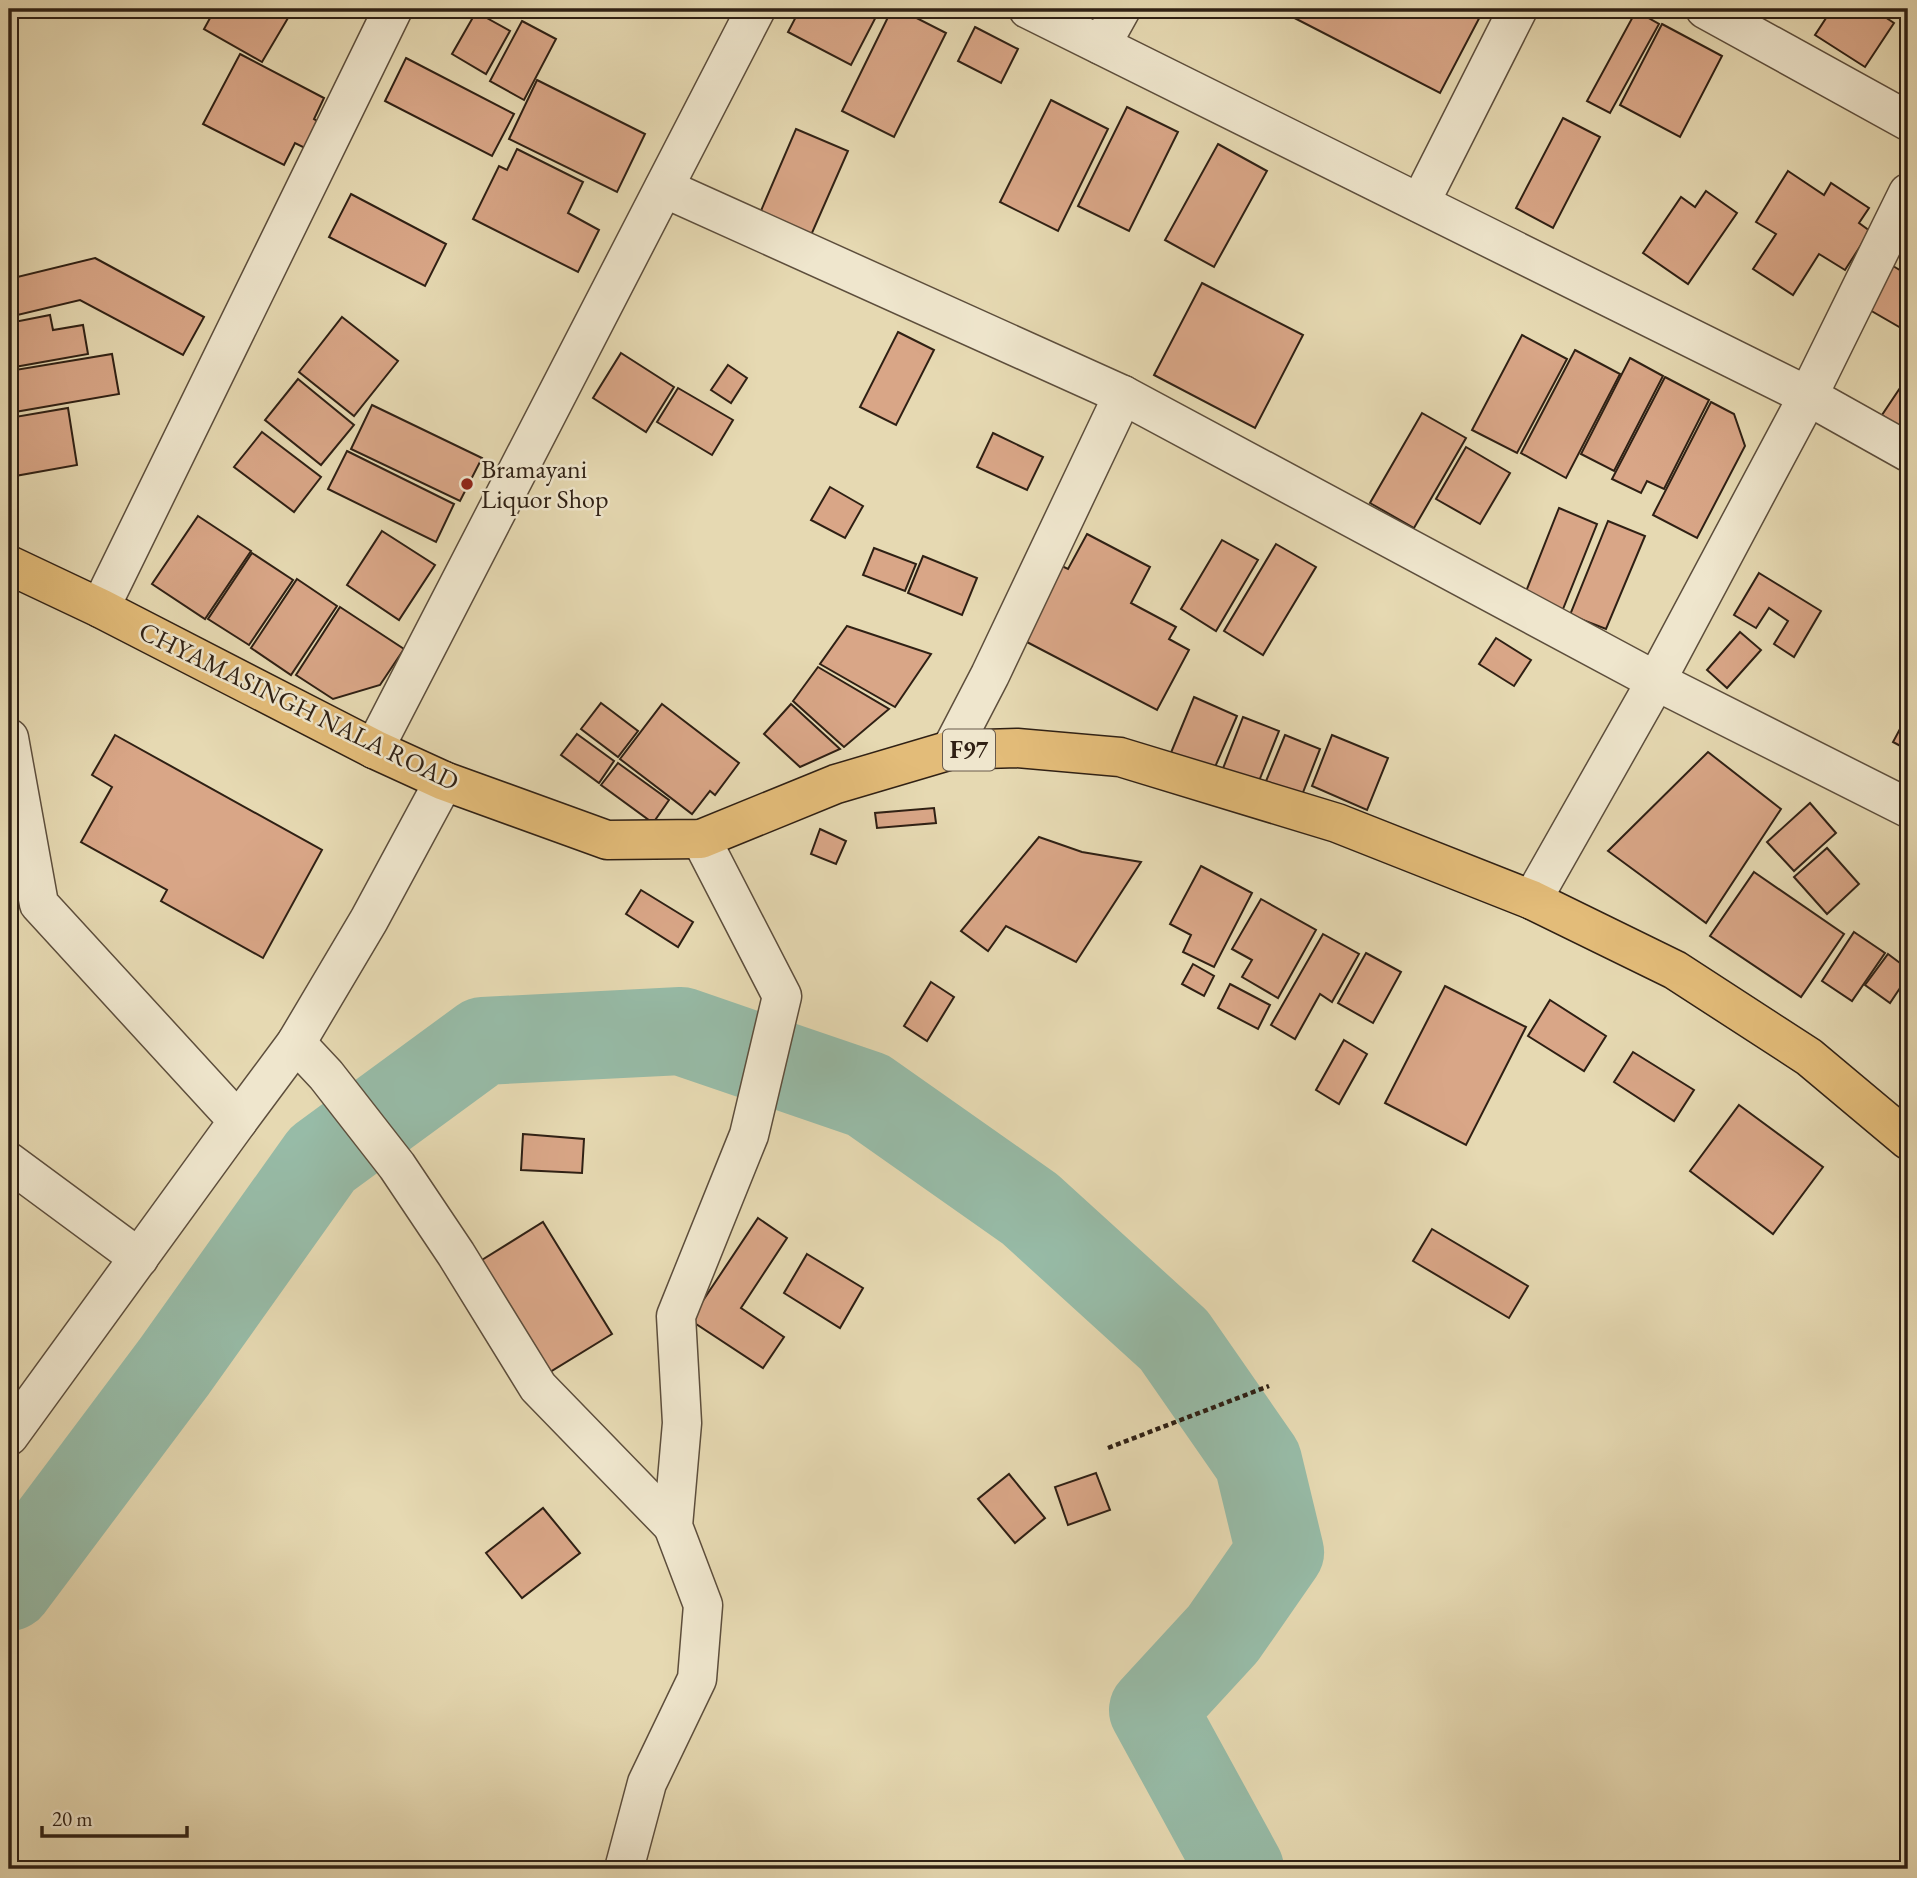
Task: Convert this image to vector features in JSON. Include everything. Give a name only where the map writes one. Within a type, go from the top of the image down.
[{"type":"main road","name":"CHYAMASINGH NALA ROAD","points":[[9,565],[100,608],[374,749],[444,780],[607,840],[701,839],[836,784],[951,750],[1017,748],[1120,757],[1338,823],[1532,900],[1675,970],[1810,1057],[1908,1140]]},
{"type":"street","points":[[374,749],[756,9]]},
{"type":"street","points":[[1028,9],[1808,396],[1908,452]]},
{"type":"street","points":[[1101,45],[1121,9]]},
{"type":"street","points":[[1420,203],[1518,9]]},
{"type":"street","points":[[1705,9],[1908,121]]},
{"type":"street","points":[[100,608],[387,11]]},
{"type":"street","points":[[664,188],[1123,395],[1656,681],[1908,808]]},
{"type":"street","points":[[1532,900],[1656,681],[1808,396],[1908,193]]},
{"type":"street","points":[[951,750],[990,675],[1123,395]]},
{"type":"street","points":[[9,738],[39,904],[239,1121]]},
{"type":"street","points":[[9,1436],[296,1042],[369,920],[444,780]]},
{"type":"street","points":[[673,1526],[682,1423],[676,1317],[749,1135],[782,996],[701,839]]},
{"type":"street","points":[[296,1042],[326,1074],[397,1166],[456,1254],[538,1387],[673,1526],[703,1605],[697,1679],[647,1783],[624,1869]]},
{"type":"street","points":[[9,1162],[139,1258]]},
{"type":"path","points":[[1108,1448],[1269,1386]]},
{"type":"building","points":[[215,9],[283,9],[291,13],[262,62],[204,29]]},
{"type":"building","points":[[800,9],[880,9],[851,65],[788,32]]},
{"type":"building","points":[[892,9],[899,9],[946,33],[894,137],[842,111]]},
{"type":"building","points":[[1277,9],[1484,9],[1440,93]]},
{"type":"building","points":[[1832,9],[1891,9],[1885,17],[1894,23],[1865,67],[1815,35]]},
{"type":"building","points":[[1636,11],[1659,24],[1610,113],[1587,101]]},
{"type":"building","points":[[476,12],[510,31],[486,74],[452,54]]},
{"type":"building","points":[[522,21],[556,39],[524,100],[490,81]]},
{"type":"building","points":[[1662,24],[1722,56],[1680,137],[1620,105]]},
{"type":"building","points":[[975,27],[1018,49],[1001,83],[958,61]]},
{"type":"building","points":[[240,54],[324,98],[314,119],[324,125],[311,151],[295,143],[284,165],[203,124]]},
{"type":"building","points":[[406,58],[514,114],[492,156],[385,101]]},
{"type":"building","points":[[537,80],[645,134],[617,192],[509,139]]},
{"type":"building","points":[[1051,100],[1108,129],[1058,231],[1000,202]]},
{"type":"building","points":[[1127,107],[1178,132],[1129,231],[1078,206]]},
{"type":"building","points":[[1563,118],[1600,137],[1553,228],[1516,208]]},
{"type":"building","points":[[796,129],[848,151],[808,242],[757,220]]},
{"type":"building","points":[[1218,144],[1267,171],[1214,267],[1165,240]]},
{"type":"building","points":[[517,149],[583,182],[568,213],[599,230],[578,272],[473,219],[499,166],[507,170]]},
{"type":"building","points":[[1788,171],[1824,195],[1831,183],[1869,208],[1859,223],[1870,231],[1845,270],[1819,254],[1793,295],[1753,269],[1776,234],[1756,222]]},
{"type":"building","points":[[1706,191],[1737,213],[1688,284],[1643,253],[1681,197],[1695,207]]},
{"type":"building","points":[[351,194],[446,244],[425,286],[329,237]]},
{"type":"building","points":[[95,258],[204,317],[183,355],[80,300],[9,317],[9,279]]},
{"type":"building","points":[[1893,266],[1908,275],[1908,332],[1868,309]]},
{"type":"building","points":[[1202,283],[1303,335],[1255,428],[1154,375]]},
{"type":"building","points":[[50,315],[53,330],[83,325],[88,354],[9,368],[9,323]]},
{"type":"building","points":[[342,317],[398,361],[354,416],[299,372]]},
{"type":"building","points":[[898,332],[934,350],[896,425],[860,407]]},
{"type":"building","points":[[1522,335],[1567,359],[1517,453],[1472,430]]},
{"type":"building","points":[[1575,350],[1620,374],[1566,478],[1521,453]]},
{"type":"building","points":[[621,353],[674,387],[646,432],[593,398]]},
{"type":"building","points":[[112,354],[119,394],[9,413],[9,371]]},
{"type":"building","points":[[1630,358],[1663,376],[1614,471],[1581,454]]},
{"type":"building","points":[[728,365],[747,378],[731,403],[711,390]]},
{"type":"building","points":[[1665,377],[1709,400],[1664,489],[1647,481],[1641,493],[1612,479]]},
{"type":"building","points":[[298,379],[354,425],[321,465],[265,420]]},
{"type":"building","points":[[1902,385],[1908,390],[1908,433],[1882,415]]},
{"type":"building","points":[[678,388],[733,420],[712,455],[657,422]]},
{"type":"building","points":[[1711,402],[1734,414],[1745,446],[1697,538],[1653,515]]},
{"type":"building","points":[[372,405],[482,458],[460,501],[351,449]]},
{"type":"building","points":[[68,408],[77,465],[15,476],[9,443],[9,418]]},
{"type":"building","points":[[1422,413],[1466,438],[1414,528],[1370,503]]},
{"type":"building","points":[[262,432],[321,477],[294,512],[234,467]]},
{"type":"building","points":[[993,433],[1043,457],[1027,490],[977,467]]},
{"type":"building","points":[[1466,447],[1510,473],[1480,524],[1436,499]]},
{"type":"building","points":[[347,451],[454,504],[436,542],[328,489]]},
{"type":"building","points":[[830,487],[863,506],[845,538],[811,520]]},
{"type":"building","points":[[1559,508],[1597,524],[1561,614],[1523,599]]},
{"type":"building","points":[[198,516],[251,551],[205,619],[152,584]]},
{"type":"building","points":[[1608,521],[1645,536],[1606,629],[1570,615]]},
{"type":"building","points":[[382,531],[435,565],[399,620],[347,585]]},
{"type":"building","points":[[1087,534],[1150,567],[1131,603],[1176,627],[1169,639],[1189,650],[1157,710],[1023,640],[1062,566],[1068,569]]},
{"type":"building","points":[[1222,540],[1258,560],[1216,631],[1181,609]]},
{"type":"building","points":[[1276,544],[1316,567],[1263,655],[1224,631]]},
{"type":"building","points":[[874,548],[916,564],[905,591],[863,575]]},
{"type":"building","points":[[252,553],[293,580],[249,645],[208,619]]},
{"type":"building","points":[[923,556],[977,578],[962,615],[908,593]]},
{"type":"building","points":[[1759,573],[1821,611],[1794,657],[1774,644],[1788,621],[1769,608],[1756,628],[1734,615]]},
{"type":"building","points":[[297,579],[337,606],[291,675],[251,648]]},
{"type":"building","points":[[340,607],[404,649],[380,685],[333,699],[296,675]]},
{"type":"building","points":[[847,626],[931,654],[895,707],[820,664]]},
{"type":"building","points":[[1740,632],[1761,650],[1727,688],[1707,670]]},
{"type":"building","points":[[1496,638],[1531,660],[1514,686],[1479,664]]},
{"type":"building","points":[[818,667],[889,709],[844,747],[793,701]]},
{"type":"building","points":[[1194,697],[1237,716],[1212,774],[1170,755]]},
{"type":"building","points":[[601,703],[638,731],[618,757],[581,729]]},
{"type":"building","points":[[662,704],[739,763],[715,795],[710,791],[692,814],[620,759]]},
{"type":"building","points":[[791,704],[840,749],[800,767],[764,734]]},
{"type":"building","points":[[1908,714],[1908,750],[1893,742]]},
{"type":"building","points":[[1243,717],[1279,731],[1257,786],[1222,771]]},
{"type":"building","points":[[577,734],[614,761],[599,783],[561,755]]},
{"type":"building","points":[[115,735],[322,850],[263,958],[161,901],[167,890],[81,842],[112,787],[92,775]]},
{"type":"building","points":[[1285,735],[1320,749],[1300,800],[1264,786]]},
{"type":"building","points":[[1332,735],[1388,758],[1367,810],[1312,786]]},
{"type":"building","points":[[1708,752],[1781,809],[1706,923],[1608,851]]},
{"type":"building","points":[[618,763],[669,800],[653,823],[601,785]]},
{"type":"building","points":[[1810,803],[1836,833],[1794,871],[1767,842]]},
{"type":"building","points":[[934,808],[936,823],[877,828],[875,813]]},
{"type":"building","points":[[820,829],[846,841],[836,864],[811,854]]},
{"type":"building","points":[[1039,837],[1082,852],[1141,862],[1076,962],[1006,926],[988,951],[961,931]]},
{"type":"building","points":[[1827,848],[1859,884],[1827,914],[1794,877]]},
{"type":"building","points":[[1201,866],[1252,893],[1214,967],[1183,952],[1191,935],[1170,924]]},
{"type":"building","points":[[1754,872],[1844,934],[1801,997],[1710,936]]},
{"type":"building","points":[[641,890],[693,922],[678,947],[626,914]]},
{"type":"building","points":[[1261,899],[1316,930],[1278,998],[1242,977],[1252,960],[1232,949]]},
{"type":"building","points":[[1854,932],[1885,953],[1852,1001],[1822,981]]},
{"type":"building","points":[[1323,934],[1359,954],[1332,1002],[1320,994],[1295,1039],[1271,1025]]},
{"type":"building","points":[[1366,953],[1401,972],[1373,1023],[1338,1003]]},
{"type":"building","points":[[1888,954],[1908,969],[1908,976],[1890,1003],[1865,985]]},
{"type":"building","points":[[1193,964],[1214,976],[1204,996],[1182,984]]},
{"type":"building","points":[[931,982],[954,997],[927,1041],[904,1026]]},
{"type":"building","points":[[1230,984],[1270,1005],[1258,1029],[1218,1008]]},
{"type":"building","points":[[1445,986],[1526,1027],[1466,1145],[1385,1103]]},
{"type":"building","points":[[1550,1000],[1606,1036],[1584,1071],[1528,1036]]},
{"type":"building","points":[[1344,1040],[1367,1054],[1339,1104],[1316,1090]]},
{"type":"building","points":[[1633,1052],[1694,1090],[1674,1121],[1614,1082]]},
{"type":"building","points":[[1739,1105],[1823,1167],[1773,1234],[1690,1171]]},
{"type":"building","points":[[523,1134],[584,1139],[582,1173],[521,1170]]},
{"type":"building","points":[[758,1218],[787,1238],[741,1308],[784,1337],[763,1368],[690,1320]]},
{"type":"building","points":[[543,1222],[612,1334],[545,1375],[477,1263]]},
{"type":"building","points":[[1432,1229],[1528,1286],[1509,1318],[1413,1261]]},
{"type":"building","points":[[807,1254],[863,1288],[840,1328],[784,1293]]},
{"type":"building","points":[[1096,1473],[1110,1510],[1068,1525],[1055,1487]]},
{"type":"building","points":[[1009,1474],[1045,1518],[1015,1543],[978,1499]]},
{"type":"building","points":[[543,1508],[580,1553],[522,1598],[486,1553]]},
{"type":"waterway","points":[[9,1587],[174,1367],[322,1159],[483,1041],[681,1031],[868,1095],[1030,1209],[1174,1340],[1258,1461],[1280,1552],[1223,1634],[1153,1710],[1240,1869]]},
{"type":"place","name":"Bramayani Liquor Shop","points":[[467,484]]}]
